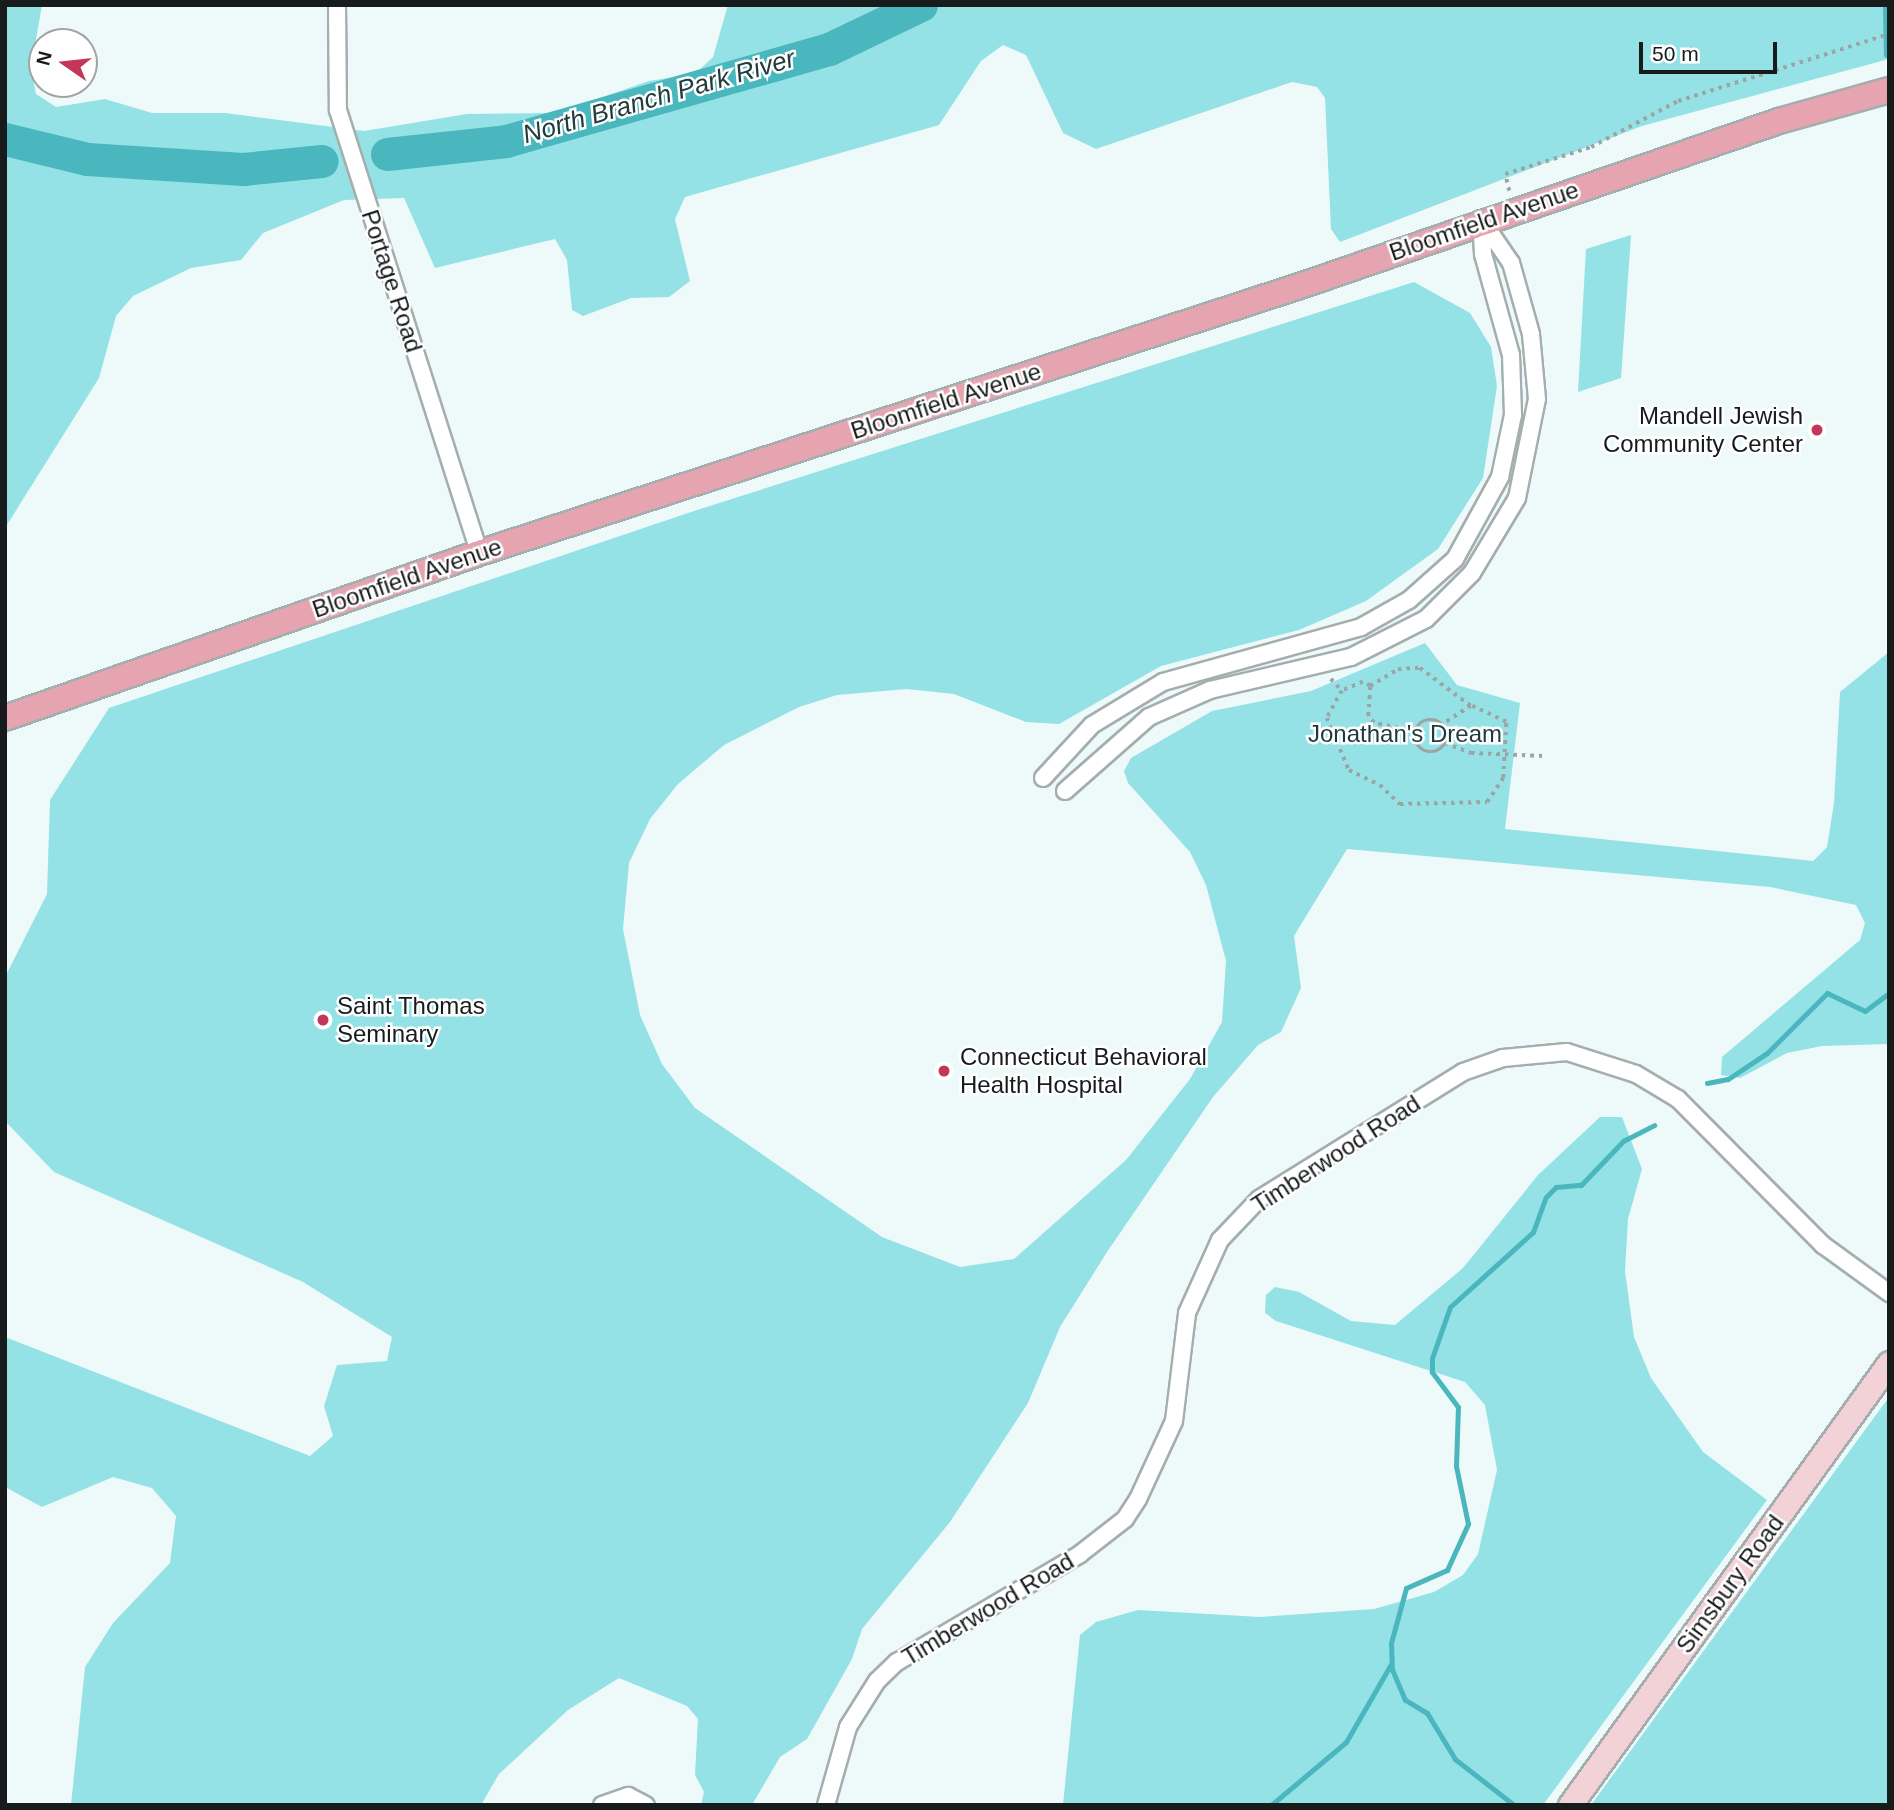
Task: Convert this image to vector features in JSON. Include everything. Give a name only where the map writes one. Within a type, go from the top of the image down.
[{"type":"main road","name":"Bloomfield Avenue","points":[[5,718],[479,553],[1300,286],[1481,219],[1889,90]]},
{"type":"main road","name":"Simsbury Road","points":[[1570,1805],[1889,1363]]},
{"type":"street","name":"Portage Road","points":[[337,5],[338,110],[479,553]]},
{"type":"street","points":[[1043,778],[1092,725],[1163,682],[1362,627],[1409,600],[1455,559],[1500,477],[1513,415],[1511,355],[1483,254],[1481,219]]},
{"type":"street","points":[[1065,791],[1149,717],[1236,682],[1351,657],[1426,619],[1472,573],[1517,498],[1537,399],[1531,334],[1511,263],[1481,219]]},
{"type":"street","name":"Timberwood Road","points":[[827,1805],[848,1727],[877,1681],[897,1662],[1080,1554],[1138,1499],[1174,1421],[1187,1313],[1220,1240],[1259,1199],[1463,1072],[1503,1058],[1557,1052],[1636,1073],[1678,1099],[1823,1245],[1889,1293]]},
{"type":"street","points":[[603,1805],[628,1796],[646,1805]]},
{"type":"path","points":[[1513,209],[1505,174],[1591,147],[1706,90],[1889,34]]},
{"type":"path","points":[[1420,668],[1471,706],[1505,720],[1506,754],[1502,782],[1487,803],[1400,804],[1380,785],[1354,777],[1338,754],[1327,718],[1342,691],[1358,682],[1370,686],[1398,669],[1420,668]]},
{"type":"path","points":[[1331,679],[1342,691]]},
{"type":"path","points":[[1370,686],[1368,716],[1374,723],[1415,732]]},
{"type":"path","points":[[1442,725],[1471,706]]},
{"type":"path","points":[[1415,732],[1429,720],[1442,725]]},
{"type":"path","points":[[1442,725],[1445,743]]},
{"type":"path","points":[[1415,732],[1424,750],[1445,743],[1471,753],[1545,756]]},
{"type":"green space","points":[[5,5],[42,5],[38,28],[28,28],[28,98],[42,98],[56,107],[105,99],[152,113],[225,113],[364,131],[467,114],[556,113],[649,81],[695,74],[713,57],[728,5],[1889,5],[1889,59],[1642,126],[1340,242],[1331,229],[1325,98],[1317,87],[1292,82],[1096,149],[1063,133],[1026,55],[1003,45],[981,61],[939,125],[685,197],[675,219],[690,281],[669,297],[631,298],[583,316],[572,310],[567,260],[555,239],[435,268],[404,198],[344,200],[263,233],[241,260],[191,268],[133,296],[116,316],[99,378],[5,528]]},
{"type":"green space","points":[[1631,235],[1621,378],[1578,392],[1586,249]]},
{"type":"green space","name":"Jonathan's Dream","points":[[1414,282],[1470,313],[1491,347],[1497,386],[1483,478],[1438,549],[1366,601],[1299,630],[1161,666],[1059,724],[1026,722],[954,694],[907,689],[837,695],[799,707],[724,745],[678,784],[650,819],[629,863],[623,929],[640,1015],[662,1064],[695,1108],[882,1237],[960,1267],[1014,1259],[1126,1160],[1190,1079],[1222,1022],[1226,961],[1206,885],[1190,852],[1128,783],[1124,771],[1131,758],[1212,711],[1311,691],[1425,643],[1457,685],[1520,703],[1505,829],[1813,861],[1827,847],[1834,803],[1840,692],[1889,652],[1889,1044],[1822,1046],[1787,1053],[1740,1078],[1721,1075],[1722,1057],[1860,940],[1865,923],[1856,905],[1770,887],[1347,849],[1294,936],[1301,988],[1281,1032],[1258,1045],[1213,1097],[1107,1252],[1060,1327],[1028,1403],[950,1522],[862,1629],[852,1659],[807,1739],[780,1757],[752,1805],[701,1805],[704,1792],[695,1775],[698,1719],[687,1706],[619,1678],[568,1710],[499,1774],[481,1805],[71,1805],[85,1667],[113,1623],[170,1563],[176,1516],[152,1488],[113,1477],[42,1507],[5,1487],[5,1337],[310,1456],[333,1436],[324,1406],[337,1365],[387,1361],[392,1337],[303,1282],[54,1172],[5,1121],[5,977],[47,894],[50,800],[109,708],[694,511]]},
{"type":"green space","points":[[1600,1117],[1622,1117],[1642,1169],[1628,1219],[1625,1271],[1634,1337],[1651,1378],[1703,1452],[1767,1500],[1543,1805],[1063,1805],[1080,1635],[1096,1622],[1138,1610],[1260,1617],[1374,1609],[1434,1592],[1463,1575],[1478,1554],[1497,1470],[1485,1405],[1465,1382],[1276,1321],[1265,1313],[1266,1295],[1275,1287],[1299,1292],[1351,1321],[1395,1325],[1463,1268],[1538,1175]]},
{"type":"green space","points":[[1889,1397],[1889,1805],[1591,1805]]},
{"type":"waterway","name":"North Branch Park River","points":[[387,154],[506,141],[829,49],[921,5]]},
{"type":"waterway","points":[[1885,5],[1886,55]]},
{"type":"waterway","name":"North Branch Park River","points":[[5,139],[87,159],[243,169],[322,161]]},
{"type":"waterway","points":[[1707,1083],[1728,1079],[1767,1053],[1827,993],[1865,1011],[1889,993]]},
{"type":"waterway","points":[[1514,1805],[1455,1759],[1427,1713],[1405,1700],[1392,1670],[1391,1643],[1406,1588],[1447,1570],[1468,1524],[1456,1466],[1458,1407],[1432,1372],[1432,1358],[1450,1307],[1533,1232],[1546,1197],[1556,1187],[1581,1185],[1623,1141],[1654,1125]]},
{"type":"waterway","points":[[1271,1805],[1346,1742],[1391,1664]]},
{"type":"place","name":"Mandell Jewish Community Center","points":[[1817,430]]},
{"type":"place","name":"Saint Thomas Seminary","points":[[323,1020]]},
{"type":"place","name":"Connecticut Behavioral Health Hospital","points":[[944,1071]]}]
